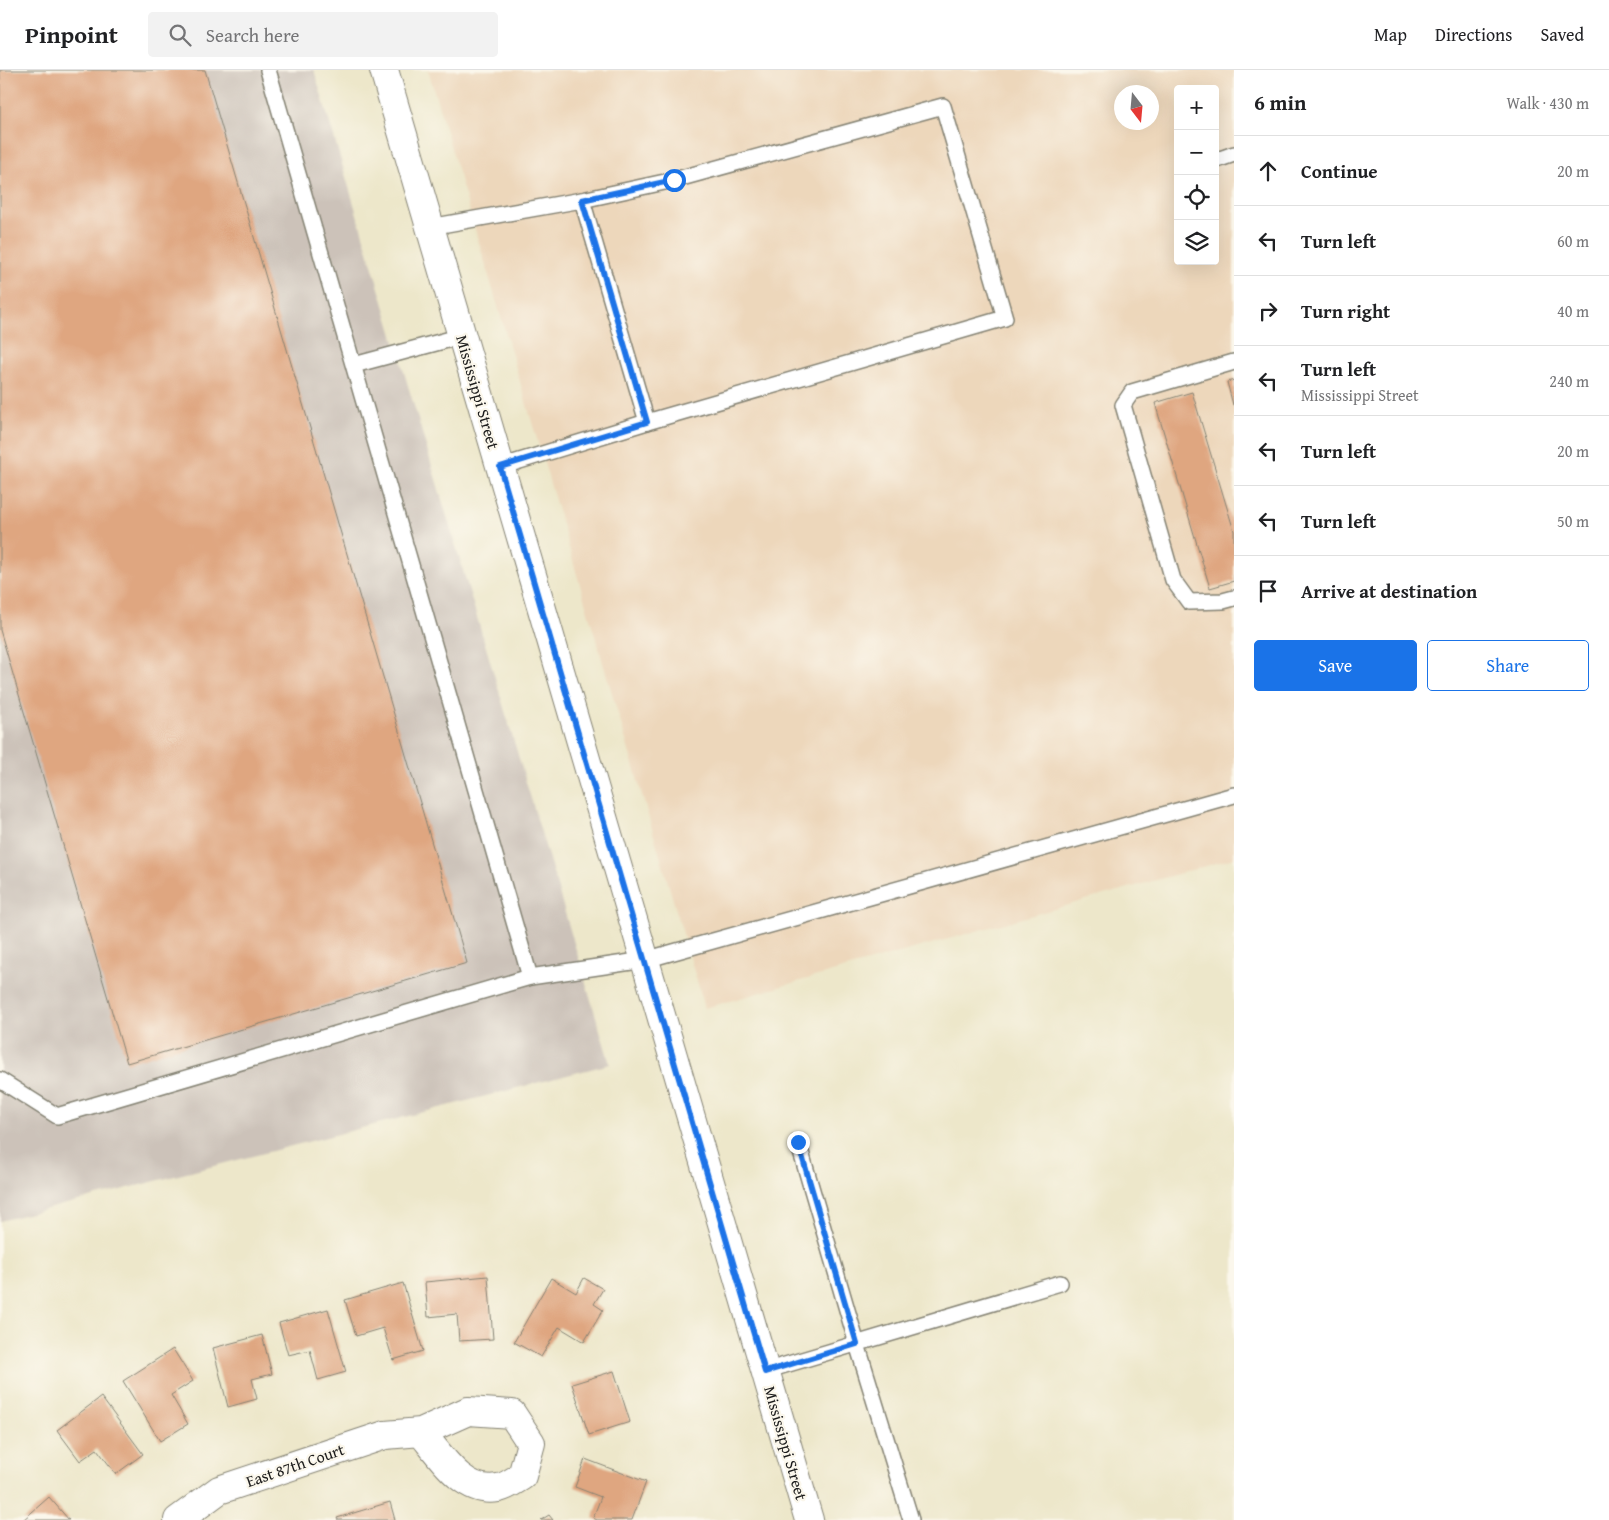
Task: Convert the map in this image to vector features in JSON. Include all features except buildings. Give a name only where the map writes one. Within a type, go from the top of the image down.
[{"type":"street","name":"Mississippi Street","points":[[384,70],[809,1520]]},
{"type":"street","name":"East 87th Court","points":[[178,1520],[219,1490],[385,1435],[421,1432]]},
{"type":"lane","points":[[268,70],[530,977]]},
{"type":"lane","points":[[430,227],[582,200],[674,180],[943,106],[1006,318],[647,422],[500,467]]},
{"type":"lane","points":[[1219,159],[1234,154]]},
{"type":"lane","points":[[582,200],[647,422]]},
{"type":"lane","points":[[354,365],[462,336]]},
{"type":"lane","points":[[1234,362],[1132,392],[1123,405],[1173,580],[1189,602],[1223,601],[1234,598]]},
{"type":"lane","points":[[0,1080],[57,1116],[530,977],[645,960],[1234,795]]},
{"type":"lane","points":[[798,1142],[857,1344],[912,1520]]},
{"type":"lane","points":[[765,1372],[1060,1283]]},
{"type":"shaded area","points":[[0,70],[314,70],[610,1064],[0,1221]]},
{"type":"shaded area","points":[[428,70],[1234,70],[1234,858],[705,1008]]},
{"type":"route","points":[[674,180],[582,200],[647,422],[500,467],[765,1372],[857,1344],[798,1142]]}]
